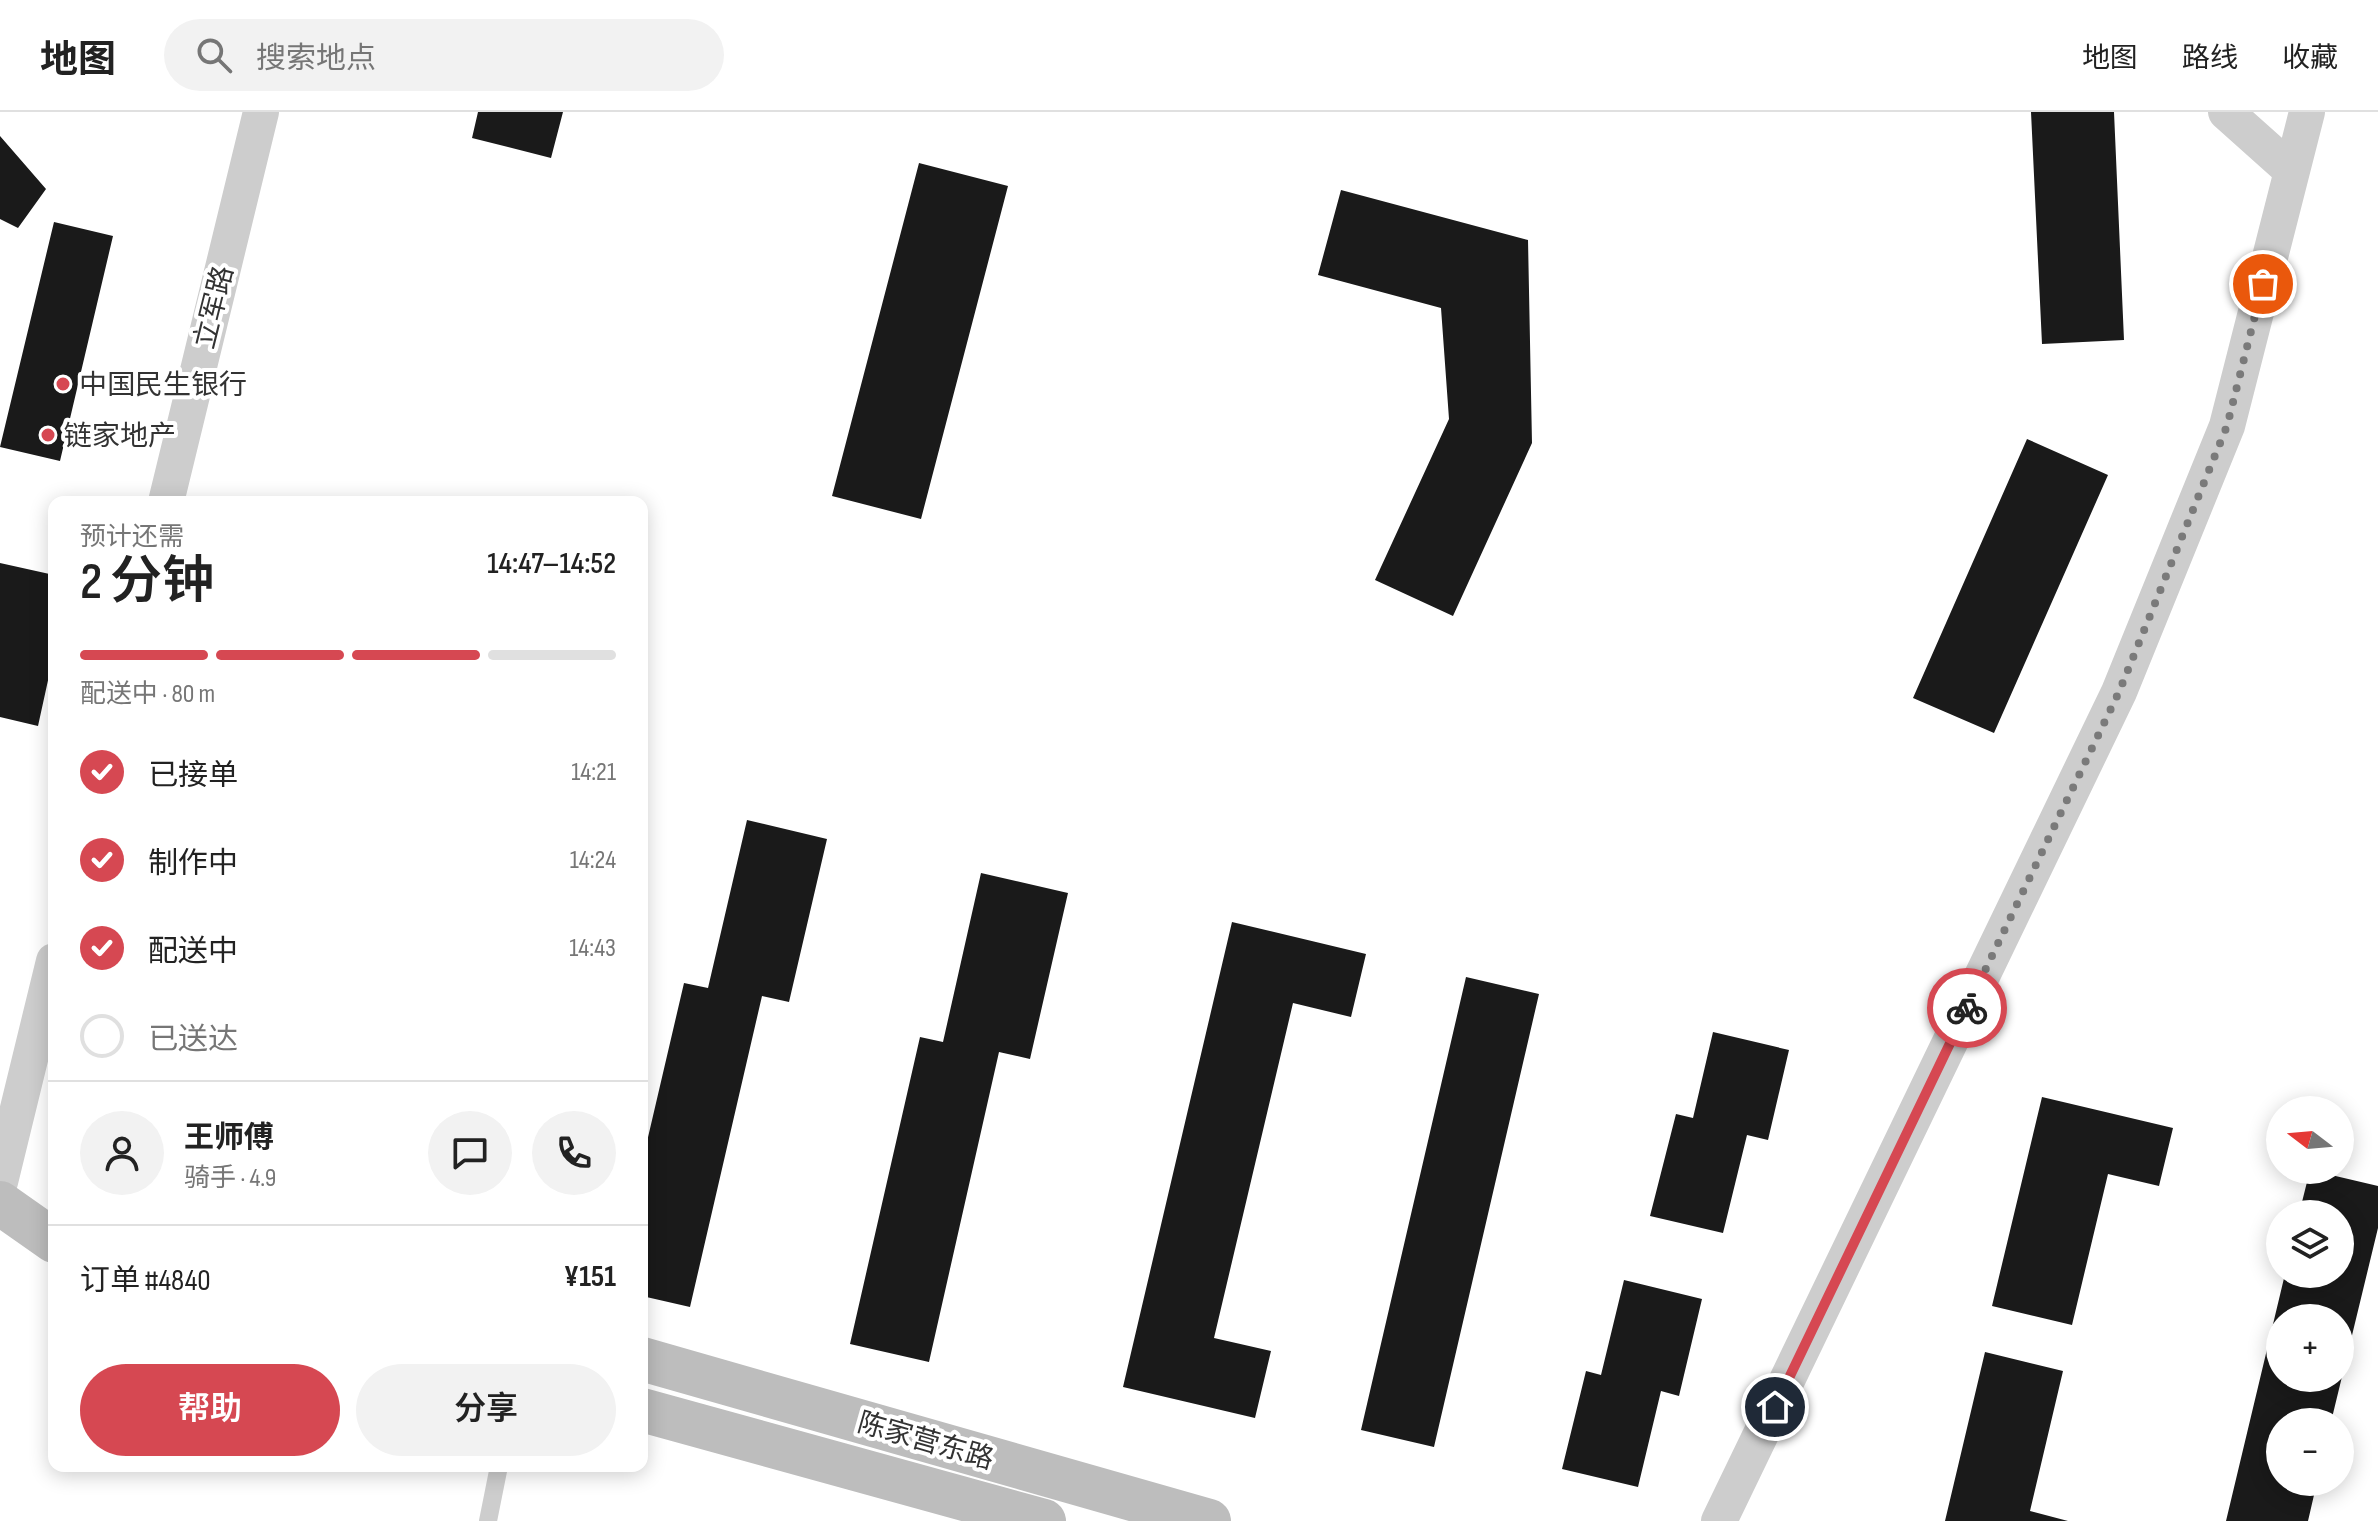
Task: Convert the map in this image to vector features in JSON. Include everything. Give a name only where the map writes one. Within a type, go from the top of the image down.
[{"type":"street","name":"立军路","points":[[167,496],[261,112]]},
{"type":"street","points":[[2226,112],[2292,171]]},
{"type":"street","points":[[1719,1521],[2119,692],[2227,426],[2307,112]]},
{"type":"street","points":[[0,1182],[48,986]]},
{"type":"street","points":[[0,1201],[48,1202]]},
{"type":"street","points":[[0,1201],[48,1237]]},
{"type":"street","name":"陈家营东路","points":[[648,1361],[1209,1521]]},
{"type":"street","name":"陈家营东路","points":[[648,1412],[1044,1521]]},
{"type":"lane","points":[[488,1521],[498,1472]]},
{"type":"building","points":[[478,112],[563,112],[551,158],[472,138]]},
{"type":"building","points":[[2031,112],[2114,112],[2124,340],[2042,344]]},
{"type":"building","points":[[0,136],[46,189],[18,228],[0,219]]},
{"type":"building","points":[[919,163],[1008,186],[921,519],[832,496]]},
{"type":"building","points":[[1341,190],[1528,240],[1532,443],[1453,616],[1375,580],[1449,419],[1441,308],[1318,275]]},
{"type":"building","points":[[54,222],[113,236],[60,461],[0,447]]},
{"type":"building","points":[[2027,439],[2108,475],[1994,733],[1913,698]]},
{"type":"building","points":[[0,563],[48,574],[48,680],[38,726],[0,717]]},
{"type":"building","points":[[747,820],[827,839],[789,1002],[762,996],[690,1307],[648,1297],[648,1137],[684,983],[708,988]]},
{"type":"building","points":[[981,873],[1068,893],[1030,1059],[999,1052],[929,1362],[850,1344],[920,1037],[943,1042]]},
{"type":"building","points":[[1232,922],[1366,954],[1351,1017],[1293,1003],[1214,1338],[1271,1351],[1255,1418],[1123,1387]]},
{"type":"building","points":[[1466,977],[1539,994],[1434,1447],[1361,1430]]},
{"type":"building","points":[[1713,1032],[1789,1050],[1768,1140],[1747,1135],[1723,1233],[1650,1216],[1676,1114],[1693,1118]]},
{"type":"building","points":[[2042,1097],[2173,1128],[2159,1186],[2108,1174],[2072,1325],[1992,1306]]},
{"type":"building","points":[[2354,1180],[2378,1186],[2378,1228],[2354,1327],[2354,1304],[2278,1304],[2282,1288],[2354,1288],[2354,1200],[2302,1200],[2306,1184],[2354,1184]]},
{"type":"building","points":[[1624,1280],[1702,1299],[1679,1396],[1661,1391],[1638,1487],[1562,1469],[1586,1371],[1601,1375]]},
{"type":"building","points":[[1985,1352],[2063,1371],[2030,1511],[2068,1521],[1945,1521]]},
{"type":"building","points":[[2266,1354],[2266,1392],[2338,1392],[2334,1408],[2266,1408],[2266,1496],[2314,1496],[2308,1521],[2226,1521]]},
{"type":"way so far","points":[[1967,1008],[2119,692],[2227,426],[2263,284]]},
{"type":"place","name":"中国民生银行","points":[[63,384]]},
{"type":"place","name":"链家地产","points":[[48,435]]},
{"type":"route","points":[[1775,1407],[1967,1008]]}]
